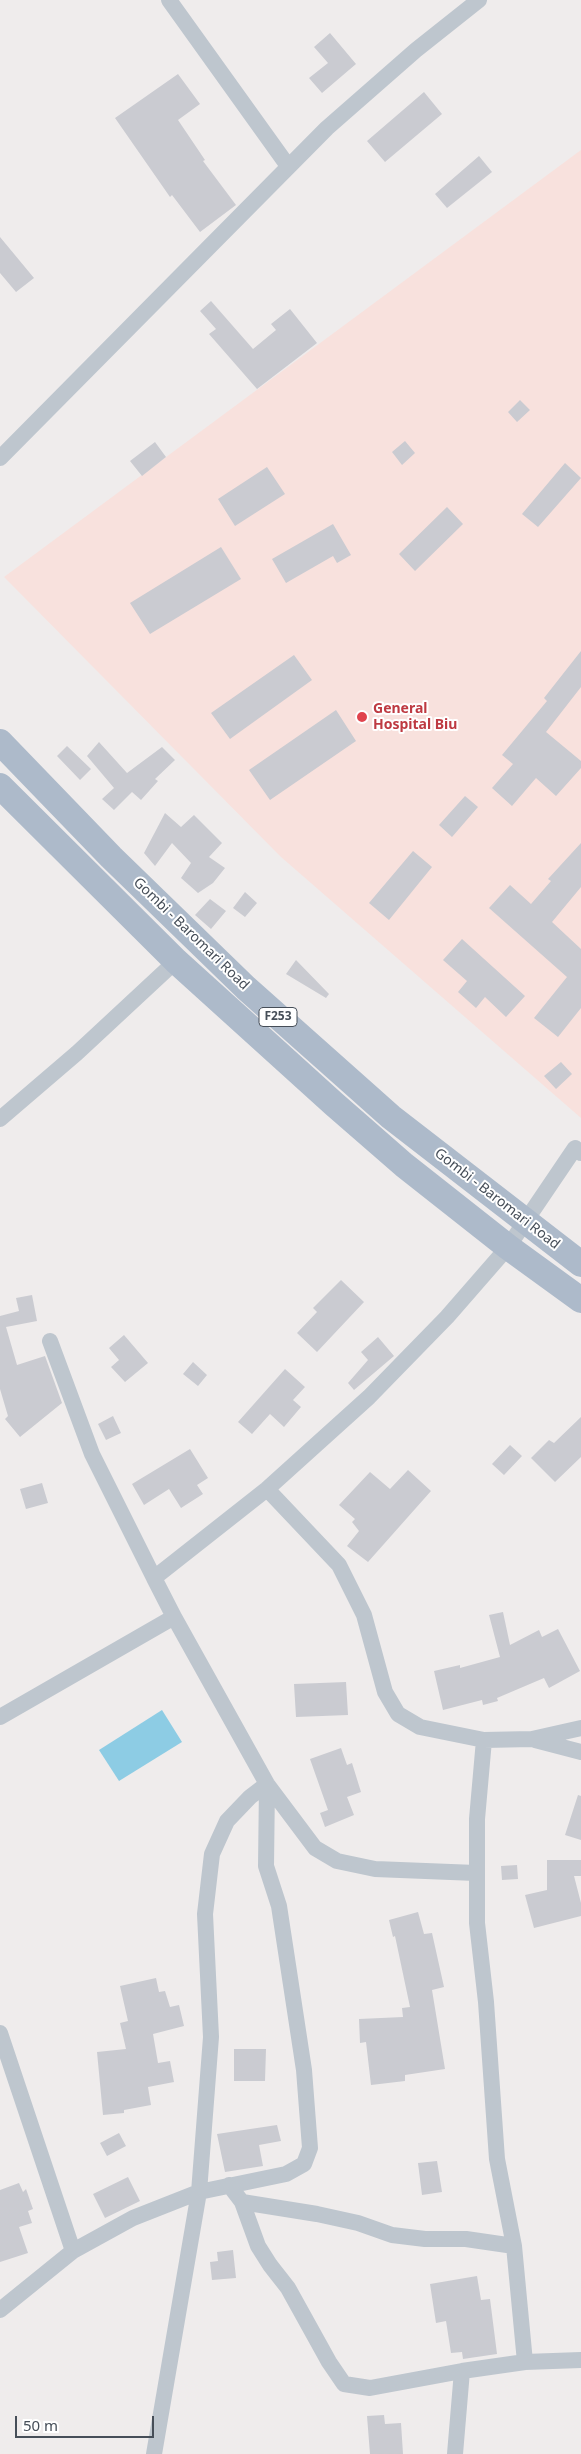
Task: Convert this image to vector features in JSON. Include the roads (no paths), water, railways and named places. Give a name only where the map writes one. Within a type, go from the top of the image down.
[{"type":"main road","name":"Gombi - Baromari Road","points":[[0,742],[111,857],[246,988],[391,1116],[581,1264]]},
{"type":"main road","name":"Gombi - Baromari Road","points":[[0,786],[176,961],[404,1165],[508,1247],[581,1300]]},
{"type":"street","points":[[169,0],[288,166]]},
{"type":"street","points":[[0,458],[327,128],[401,63],[479,0]]},
{"type":"street","points":[[0,1119],[77,1053],[176,961]]},
{"type":"street","points":[[154,1578],[267,1490],[369,1397],[447,1317],[508,1247],[575,1148],[581,1153]]},
{"type":"street","points":[[50,1340],[92,1454],[174,1618],[267,1784],[315,1848],[337,1861],[375,1869],[476,1873]]},
{"type":"street","points":[[267,1490],[338,1565],[364,1615],[385,1692],[398,1714],[420,1727],[484,1740],[532,1739],[581,1728]]},
{"type":"street","points":[[0,1717],[174,1618]]},
{"type":"street","points":[[532,1739],[581,1752]]},
{"type":"street","points":[[484,1740],[476,1873],[477,1924],[486,2002],[497,2159],[514,2246],[525,2362]]},
{"type":"street","points":[[0,2310],[73,2251],[133,2218],[199,2192],[286,2174],[304,2164],[310,2148],[304,2070],[279,1906],[266,1866],[267,1784]]},
{"type":"street","points":[[154,2454],[199,2192],[211,2037],[205,1914],[212,1854],[228,1821],[250,1797],[267,1784]]},
{"type":"street","points":[[0,2033],[73,2251]]},
{"type":"street","points":[[229,2185],[242,2202],[258,2246],[288,2288],[329,2362],[344,2384],[370,2388],[462,2371],[525,2362],[581,2360]]},
{"type":"street","points":[[242,2202],[358,2223],[392,2235],[425,2239],[466,2239],[514,2246]]},
{"type":"street","points":[[455,2454],[462,2371]]},
{"type":"water","points":[[162,1710],[182,1742],[119,1781],[99,1750]]},
{"type":"place","name":"General Hospital Biu","points":[[362,717]]}]
